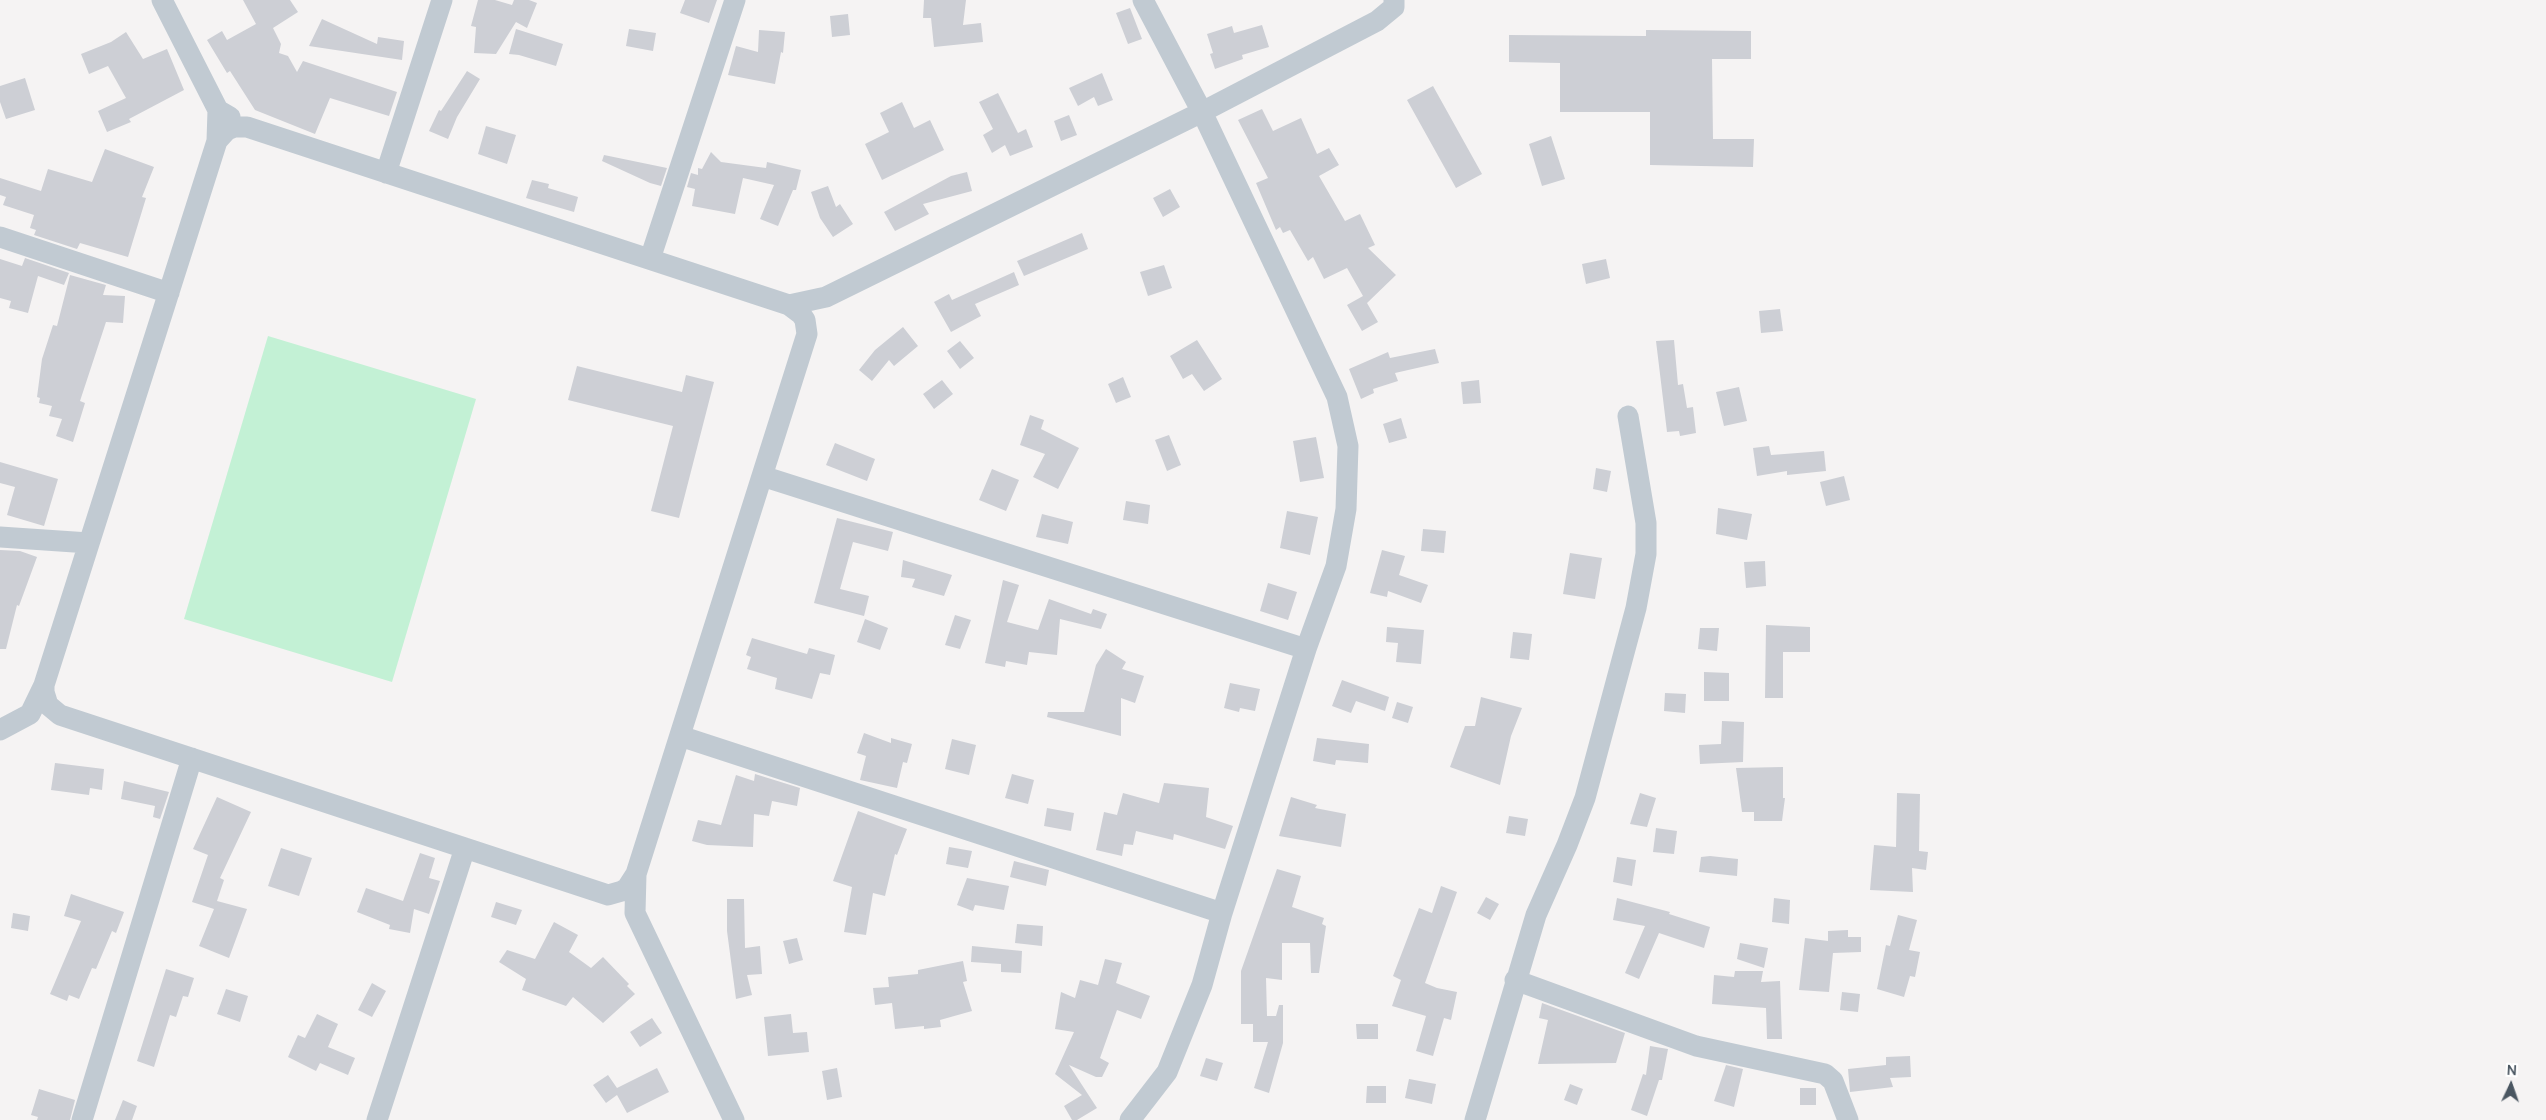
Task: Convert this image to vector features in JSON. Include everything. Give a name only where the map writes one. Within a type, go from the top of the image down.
[{"type":"street","points":[[30,714],[44,685],[217,141],[218,110],[162,0]]},
{"type":"street","points":[[386,173],[442,0]]},
{"type":"street","points":[[650,259],[735,0]]},
{"type":"street","points":[[1130,1120],[1167,1072],[1202,985],[1222,913],[1306,649],[1336,566],[1346,509],[1348,446],[1337,397],[1202,112],[1143,0]]},
{"type":"street","points":[[788,305],[826,297],[1202,112],[1377,21],[1394,7],[1394,0]]},
{"type":"street","points":[[218,110],[247,127],[788,305],[801,314],[807,334]]},
{"type":"street","points":[[217,141],[227,130],[234,127],[247,127]]},
{"type":"street","points":[[0,237],[169,293]]},
{"type":"street","points":[[608,894],[628,888],[636,874],[807,334],[826,297]]},
{"type":"street","points":[[1474,1120],[1536,915],[1567,845],[1585,798],[1636,608],[1646,554],[1646,523],[1628,416]]},
{"type":"street","points":[[762,476],[1306,649]]},
{"type":"street","points":[[0,537],[89,544]]},
{"type":"street","points":[[44,685],[48,705],[60,715]]},
{"type":"street","points":[[0,730],[30,714],[60,715],[608,894],[635,913]]},
{"type":"street","points":[[680,736],[1222,913]]},
{"type":"street","points":[[82,1120],[192,758]]},
{"type":"street","points":[[377,1120],[465,848]]},
{"type":"street","points":[[636,874],[635,913],[734,1120]]},
{"type":"street","points":[[1515,980],[1696,1046],[1825,1074],[1833,1081],[1848,1120]]},
{"type":"green space","points":[[268,336],[476,399],[392,682],[184,619]]},
{"type":"building","points":[[243,0],[290,0],[298,12],[273,28],[281,44],[279,53],[288,56],[297,72],[303,61],[397,92],[389,116],[330,98],[315,134],[255,110],[230,71],[227,73],[207,40],[222,31],[227,40],[256,24]]},
{"type":"building","points":[[478,0],[495,0],[512,5],[514,0],[529,0],[537,3],[527,28],[516,22],[496,54],[474,53],[476,27],[471,26]]},
{"type":"building","points":[[685,0],[717,0],[709,23],[680,13]]},
{"type":"building","points":[[924,0],[966,0],[963,25],[981,23],[983,42],[934,47],[931,18],[923,18]]},
{"type":"building","points":[[1130,8],[1142,39],[1128,44],[1116,13]]},
{"type":"building","points":[[848,14],[850,35],[832,37],[830,16]]},
{"type":"building","points":[[322,19],[377,44],[378,37],[404,41],[402,60],[309,46]]},
{"type":"building","points":[[1262,25],[1269,47],[1242,55],[1243,59],[1215,69],[1210,54],[1213,53],[1207,34],[1232,26],[1234,33]]},
{"type":"building","points":[[516,29],[563,44],[556,66],[519,55],[509,54]]},
{"type":"building","points":[[629,29],[656,33],[653,51],[626,46]]},
{"type":"building","points":[[759,30],[785,32],[783,53],[781,52],[775,84],[728,75],[736,46],[758,52]]},
{"type":"building","points":[[1646,30],[1751,31],[1751,59],[1712,59],[1713,139],[1754,139],[1753,167],[1650,165],[1650,112],[1560,112],[1560,63],[1509,62],[1509,35],[1646,36]]},
{"type":"building","points":[[126,32],[143,59],[167,49],[184,90],[129,119],[131,122],[107,132],[98,111],[126,98],[108,66],[89,74],[81,54],[111,42]]},
{"type":"building","points":[[467,71],[480,79],[457,117],[448,139],[429,131],[439,110],[441,111]]},
{"type":"building","points":[[1102,73],[1113,100],[1098,106],[1094,97],[1078,106],[1069,88]]},
{"type":"building","points":[[25,78],[35,110],[6,119],[0,102],[0,86]]},
{"type":"building","points":[[1433,86],[1482,174],[1456,188],[1407,100]]},
{"type":"building","points":[[998,93],[1018,133],[1026,129],[1033,147],[1010,156],[1005,145],[992,153],[983,135],[993,129],[979,102]]},
{"type":"building","points":[[902,102],[914,128],[930,120],[944,150],[882,180],[865,144],[889,132],[880,113]]},
{"type":"building","points":[[1262,109],[1273,131],[1301,118],[1317,154],[1329,148],[1339,165],[1319,176],[1345,221],[1360,214],[1375,245],[1368,248],[1396,275],[1367,303],[1378,322],[1362,331],[1347,305],[1363,296],[1347,268],[1324,279],[1313,257],[1308,261],[1290,230],[1283,233],[1280,227],[1276,230],[1256,183],[1268,178],[1238,120]]},
{"type":"building","points":[[1069,115],[1077,135],[1061,141],[1054,121]]},
{"type":"building","points":[[486,126],[516,135],[507,164],[478,154]]},
{"type":"building","points":[[1551,136],[1565,179],[1542,186],[1529,144]]},
{"type":"building","points":[[105,149],[154,167],[142,197],[146,198],[128,257],[80,243],[77,249],[34,235],[36,230],[30,228],[34,215],[3,205],[6,197],[0,195],[0,178],[41,191],[48,169],[92,182]]},
{"type":"building","points":[[711,152],[721,162],[766,168],[767,162],[801,170],[796,190],[793,190],[778,226],[760,219],[774,185],[743,178],[735,214],[692,206],[695,189],[687,187],[691,173],[698,175],[698,168],[702,169]]},
{"type":"building","points":[[604,155],[667,168],[661,186],[650,183],[602,161]]},
{"type":"building","points":[[967,172],[972,191],[923,204],[929,214],[895,231],[884,212],[951,176]]},
{"type":"building","points":[[532,180],[549,184],[548,188],[578,197],[574,212],[526,198]]},
{"type":"building","points":[[828,186],[836,207],[840,204],[853,224],[833,237],[820,218],[811,192]]},
{"type":"building","points":[[1170,189],[1180,207],[1163,217],[1153,198]]},
{"type":"building","points":[[1082,233],[1088,249],[1024,276],[1017,261]]},
{"type":"building","points":[[25,258],[69,273],[64,285],[38,276],[28,313],[9,308],[11,301],[0,298],[0,259],[22,266]]},
{"type":"building","points":[[1606,259],[1610,278],[1586,284],[1582,264]]},
{"type":"building","points":[[1164,265],[1172,288],[1148,296],[1140,272]]},
{"type":"building","points":[[1014,272],[1019,285],[975,304],[981,316],[951,332],[934,302],[949,294],[952,300]]},
{"type":"building","points":[[70,275],[106,285],[103,295],[125,296],[123,323],[106,322],[80,401],[85,403],[73,442],[56,436],[62,419],[49,416],[52,406],[39,403],[40,398],[37,397],[42,359],[53,325],[57,326]]},
{"type":"building","points":[[1780,309],[1783,331],[1761,333],[1759,311]]},
{"type":"building","points":[[903,327],[918,346],[894,366],[889,360],[872,381],[859,370],[875,350]]},
{"type":"building","points":[[1197,340],[1222,379],[1204,391],[1192,374],[1183,379],[1170,356]]},
{"type":"building","points":[[1674,340],[1678,385],[1683,384],[1687,408],[1693,407],[1696,433],[1680,436],[1679,431],[1667,432],[1656,341]]},
{"type":"building","points":[[960,341],[974,358],[960,369],[947,351]]},
{"type":"building","points":[[1435,349],[1439,363],[1395,373],[1398,381],[1373,389],[1374,393],[1361,399],[1349,369],[1388,352],[1390,358]]},
{"type":"building","points":[[577,366],[682,392],[686,375],[714,382],[679,518],[651,511],[673,426],[568,400]]},
{"type":"building","points":[[1123,377],[1131,397],[1116,403],[1108,384]]},
{"type":"building","points":[[942,380],[953,394],[934,409],[923,394]]},
{"type":"building","points":[[1479,380],[1481,403],[1463,404],[1461,382]]},
{"type":"building","points":[[1739,387],[1747,421],[1724,426],[1716,392]]},
{"type":"building","points":[[1030,415],[1044,420],[1041,429],[1079,448],[1058,489],[1033,477],[1045,454],[1020,445]]},
{"type":"building","points":[[1401,418],[1407,438],[1389,443],[1383,424]]},
{"type":"building","points":[[1169,435],[1181,465],[1167,471],[1155,440]]},
{"type":"building","points":[[1316,437],[1324,478],[1300,482],[1293,441]]},
{"type":"building","points":[[835,443],[875,459],[867,481],[826,465]]},
{"type":"building","points":[[1769,446],[1771,455],[1824,451],[1826,471],[1787,475],[1787,471],[1757,476],[1753,448]]},
{"type":"building","points":[[0,462],[58,479],[44,526],[7,515],[15,487],[0,483]]},
{"type":"building","points":[[1596,468],[1611,471],[1607,492],[1593,489]]},
{"type":"building","points":[[992,469],[1019,480],[1006,511],[979,500]]},
{"type":"building","points":[[1844,476],[1850,500],[1826,506],[1820,482]]},
{"type":"building","points":[[1126,501],[1150,505],[1148,524],[1123,520]]},
{"type":"building","points":[[1718,508],[1752,514],[1747,540],[1716,534]]},
{"type":"building","points":[[1287,511],[1318,517],[1310,555],[1280,548]]},
{"type":"building","points":[[1042,514],[1073,522],[1068,544],[1036,537]]},
{"type":"building","points":[[837,518],[893,532],[888,551],[853,542],[840,589],[869,596],[864,616],[814,603]]},
{"type":"building","points":[[1423,529],[1446,531],[1444,553],[1421,551]]},
{"type":"building","points":[[0,550],[20,551],[37,557],[19,606],[17,605],[6,649],[0,649]]},
{"type":"building","points":[[1382,550],[1405,556],[1399,575],[1428,585],[1421,603],[1388,591],[1387,597],[1370,593]]},
{"type":"building","points":[[1570,553],[1602,558],[1595,599],[1563,594]]},
{"type":"building","points":[[903,560],[952,575],[944,596],[912,587],[915,579],[901,577]]},
{"type":"building","points":[[1765,561],[1766,586],[1746,588],[1744,562]]},
{"type":"building","points":[[1003,580],[1019,585],[1007,622],[1038,630],[1049,599],[1091,614],[1093,609],[1107,614],[1101,629],[1060,619],[1057,655],[1029,652],[1027,665],[1006,661],[1005,667],[985,663]]},
{"type":"building","points":[[1268,583],[1297,592],[1288,620],[1260,611]]},
{"type":"building","points":[[955,615],[971,620],[960,649],[945,645]]},
{"type":"building","points":[[865,619],[888,628],[880,650],[857,642]]},
{"type":"building","points":[[1766,625],[1810,627],[1810,652],[1783,652],[1783,698],[1765,698]]},
{"type":"building","points":[[1387,627],[1424,630],[1421,664],[1396,662],[1398,643],[1386,642]]},
{"type":"building","points":[[1700,628],[1719,628],[1717,651],[1698,649]]},
{"type":"building","points":[[1513,632],[1532,634],[1529,660],[1510,658]]},
{"type":"building","points":[[752,638],[807,654],[809,648],[835,655],[830,675],[820,673],[812,699],[775,689],[777,678],[747,669],[751,657],[746,655]]},
{"type":"building","points":[[1106,649],[1126,662],[1122,669],[1144,676],[1135,703],[1121,698],[1121,736],[1047,717],[1048,712],[1084,712],[1096,665]]},
{"type":"building","points":[[1704,672],[1729,673],[1729,701],[1704,701]]},
{"type":"building","points":[[1342,680],[1389,697],[1385,711],[1356,701],[1351,713],[1332,706]]},
{"type":"building","points":[[1230,683],[1260,689],[1255,711],[1240,708],[1239,712],[1224,708]]},
{"type":"building","points":[[1665,693],[1686,694],[1685,713],[1664,711]]},
{"type":"building","points":[[1481,697],[1522,708],[1511,736],[1500,785],[1450,767],[1465,726],[1475,726]]},
{"type":"building","points":[[1397,702],[1413,707],[1408,723],[1392,718]]},
{"type":"building","points":[[1722,721],[1744,722],[1743,762],[1700,764],[1699,745],[1721,744]]},
{"type":"building","points":[[864,733],[891,743],[891,738],[912,744],[907,763],[903,762],[897,788],[860,780],[866,756],[857,753]]},
{"type":"building","points":[[1317,738],[1369,744],[1368,763],[1336,760],[1335,765],[1313,761]]},
{"type":"building","points":[[952,739],[976,745],[969,775],[945,769]]},
{"type":"building","points":[[55,763],[104,769],[102,790],[90,788],[89,795],[51,790]]},
{"type":"building","points":[[1783,767],[1783,798],[1785,798],[1782,821],[1754,821],[1754,812],[1742,812],[1736,768]]},
{"type":"building","points":[[755,774],[800,788],[797,806],[772,801],[769,816],[754,814],[753,847],[707,845],[692,841],[698,820],[721,825],[736,775],[754,781]]},
{"type":"building","points":[[1012,774],[1034,780],[1028,804],[1005,798]]},
{"type":"building","points":[[124,781],[169,792],[160,819],[153,817],[155,806],[121,799]]},
{"type":"building","points":[[1164,783],[1209,788],[1206,817],[1233,826],[1225,849],[1174,834],[1173,840],[1136,831],[1133,845],[1124,844],[1122,856],[1096,850],[1104,812],[1117,815],[1123,793],[1159,803]]},
{"type":"building","points":[[1640,793],[1656,798],[1647,827],[1630,824]]},
{"type":"building","points":[[1897,793],[1920,794],[1919,851],[1928,852],[1926,870],[1912,868],[1913,892],[1870,890],[1874,845],[1896,847]]},
{"type":"building","points":[[217,797],[251,812],[220,878],[224,880],[217,901],[247,909],[229,958],[199,946],[214,909],[192,902],[208,855],[193,849]]},
{"type":"building","points":[[1291,797],[1317,805],[1315,808],[1346,814],[1341,847],[1279,836]]},
{"type":"building","points":[[1047,808],[1074,813],[1071,831],[1044,826]]},
{"type":"building","points":[[858,811],[907,829],[897,855],[895,854],[885,896],[873,893],[866,935],[844,932],[852,887],[833,881]]},
{"type":"building","points":[[1509,816],[1528,819],[1525,836],[1506,833]]},
{"type":"building","points":[[1656,828],[1677,831],[1674,854],[1653,852]]},
{"type":"building","points":[[949,847],[972,851],[968,868],[946,864]]},
{"type":"building","points":[[281,848],[312,858],[299,896],[268,886]]},
{"type":"building","points":[[420,853],[435,858],[429,878],[440,881],[429,914],[414,909],[410,933],[389,929],[390,925],[357,912],[366,888],[403,901]]},
{"type":"building","points":[[1617,857],[1636,860],[1632,886],[1613,882]]},
{"type":"building","points":[[1701,857],[1738,859],[1737,876],[1699,872]]},
{"type":"building","points":[[1014,861],[1049,870],[1046,886],[1010,877]]},
{"type":"building","points":[[1277,869],[1301,876],[1292,907],[1324,918],[1322,924],[1326,926],[1319,973],[1311,973],[1310,943],[1282,943],[1282,980],[1266,978],[1267,1016],[1276,1016],[1279,1005],[1283,1005],[1283,1043],[1269,1093],[1254,1088],[1268,1042],[1253,1042],[1253,1024],[1241,1024],[1241,971]]},
{"type":"building","points":[[967,878],[1009,886],[1004,910],[975,905],[973,911],[957,905]]},
{"type":"building","points":[[1441,886],[1457,892],[1425,983],[1437,988],[1457,992],[1451,1020],[1444,1018],[1433,1056],[1416,1051],[1426,1016],[1392,1006],[1401,980],[1393,976],[1419,908],[1432,913]]},
{"type":"building","points":[[71,894],[124,912],[116,933],[112,931],[96,969],[92,968],[79,999],[69,995],[67,1001],[50,994],[81,921],[64,916]]},
{"type":"building","points":[[1486,897],[1499,904],[1490,920],[1477,913]]},
{"type":"building","points":[[1617,898],[1670,912],[1669,914],[1710,927],[1704,948],[1659,933],[1639,979],[1625,973],[1645,926],[1613,920]]},
{"type":"building","points":[[1774,898],[1790,900],[1789,924],[1772,922]]},
{"type":"building","points":[[727,899],[744,899],[745,948],[760,946],[762,974],[747,975],[752,995],[736,999],[727,931]]},
{"type":"building","points":[[496,902],[522,910],[516,925],[491,917]]},
{"type":"building","points":[[13,913],[30,916],[28,931],[11,928]]},
{"type":"building","points":[[1898,915],[1917,920],[1909,950],[1920,952],[1915,977],[1910,976],[1904,997],[1877,989],[1886,945],[1890,946]]},
{"type":"building","points":[[554,922],[578,935],[569,952],[591,968],[603,957],[629,984],[627,986],[635,994],[603,1023],[573,997],[566,1006],[522,990],[526,979],[499,962],[507,950],[535,959]]},
{"type":"building","points":[[1017,924],[1043,926],[1042,946],[1015,943]]},
{"type":"building","points":[[1848,930],[1848,937],[1861,937],[1861,952],[1833,953],[1829,992],[1799,990],[1805,938],[1828,941],[1828,931]]},
{"type":"building","points":[[797,938],[803,960],[789,964],[783,941]]},
{"type":"building","points":[[1740,943],[1768,948],[1764,968],[1737,959]]},
{"type":"building","points":[[972,946],[1022,951],[1021,973],[1001,972],[1001,964],[971,962]]},
{"type":"building","points":[[1105,959],[1122,963],[1116,983],[1150,996],[1141,1019],[1117,1010],[1100,1058],[1109,1063],[1102,1077],[1096,1077],[1069,1065],[1097,1108],[1077,1120],[1072,1120],[1064,1106],[1082,1095],[1055,1074],[1074,1032],[1055,1029],[1061,992],[1075,998],[1080,980],[1098,985]]},
{"type":"building","points":[[963,961],[967,981],[963,982],[972,1011],[940,1020],[941,1027],[924,1029],[924,1026],[895,1029],[892,1003],[875,1005],[873,988],[889,987],[888,977],[918,974],[918,970]]},
{"type":"building","points":[[166,969],[194,978],[188,997],[183,996],[176,1017],[170,1015],[154,1067],[137,1061]]},
{"type":"building","points":[[1735,971],[1763,971],[1761,982],[1780,981],[1782,1039],[1767,1039],[1766,1008],[1712,1004],[1714,975],[1734,977]]},
{"type":"building","points":[[372,983],[386,991],[372,1017],[358,1010]]},
{"type":"building","points":[[226,989],[248,996],[240,1022],[217,1014]]},
{"type":"building","points":[[1842,992],[1860,994],[1858,1012],[1840,1010]]},
{"type":"building","points":[[1542,1003],[1625,1033],[1616,1063],[1538,1064],[1548,1020],[1539,1018]]},
{"type":"building","points":[[317,1014],[338,1024],[328,1047],[355,1058],[348,1075],[320,1063],[316,1071],[288,1057],[298,1035],[305,1038]]},
{"type":"building","points":[[791,1014],[793,1033],[807,1032],[809,1052],[768,1056],[764,1017]]},
{"type":"building","points":[[652,1018],[662,1033],[640,1047],[630,1032]]},
{"type":"building","points":[[1356,1024],[1378,1024],[1378,1039],[1357,1039]]},
{"type":"building","points":[[1650,1046],[1668,1049],[1662,1080],[1659,1080],[1647,1116],[1631,1110],[1643,1074],[1646,1075]]},
{"type":"building","points":[[1910,1056],[1911,1077],[1890,1078],[1893,1087],[1850,1092],[1848,1069],[1886,1065],[1886,1057]]},
{"type":"building","points":[[1206,1058],[1223,1063],[1217,1081],[1200,1076]]},
{"type":"building","points":[[1726,1065],[1743,1069],[1734,1107],[1714,1101]]},
{"type":"building","points":[[657,1068],[669,1092],[627,1113],[617,1095],[606,1103],[593,1085],[608,1075],[617,1088]]},
{"type":"building","points":[[837,1068],[842,1097],[827,1100],[822,1071]]},
{"type":"building","points":[[1409,1079],[1436,1084],[1432,1104],[1405,1098]]},
{"type":"building","points":[[1570,1084],[1583,1089],[1577,1105],[1564,1100]]},
{"type":"building","points":[[1367,1086],[1386,1086],[1386,1103],[1366,1103]]},
{"type":"building","points":[[1800,1088],[1816,1088],[1816,1105],[1800,1105]]},
{"type":"building","points":[[39,1089],[75,1100],[70,1120],[37,1120],[38,1117],[31,1115]]},
{"type":"building","points":[[123,1100],[137,1106],[132,1120],[115,1120]]}]
